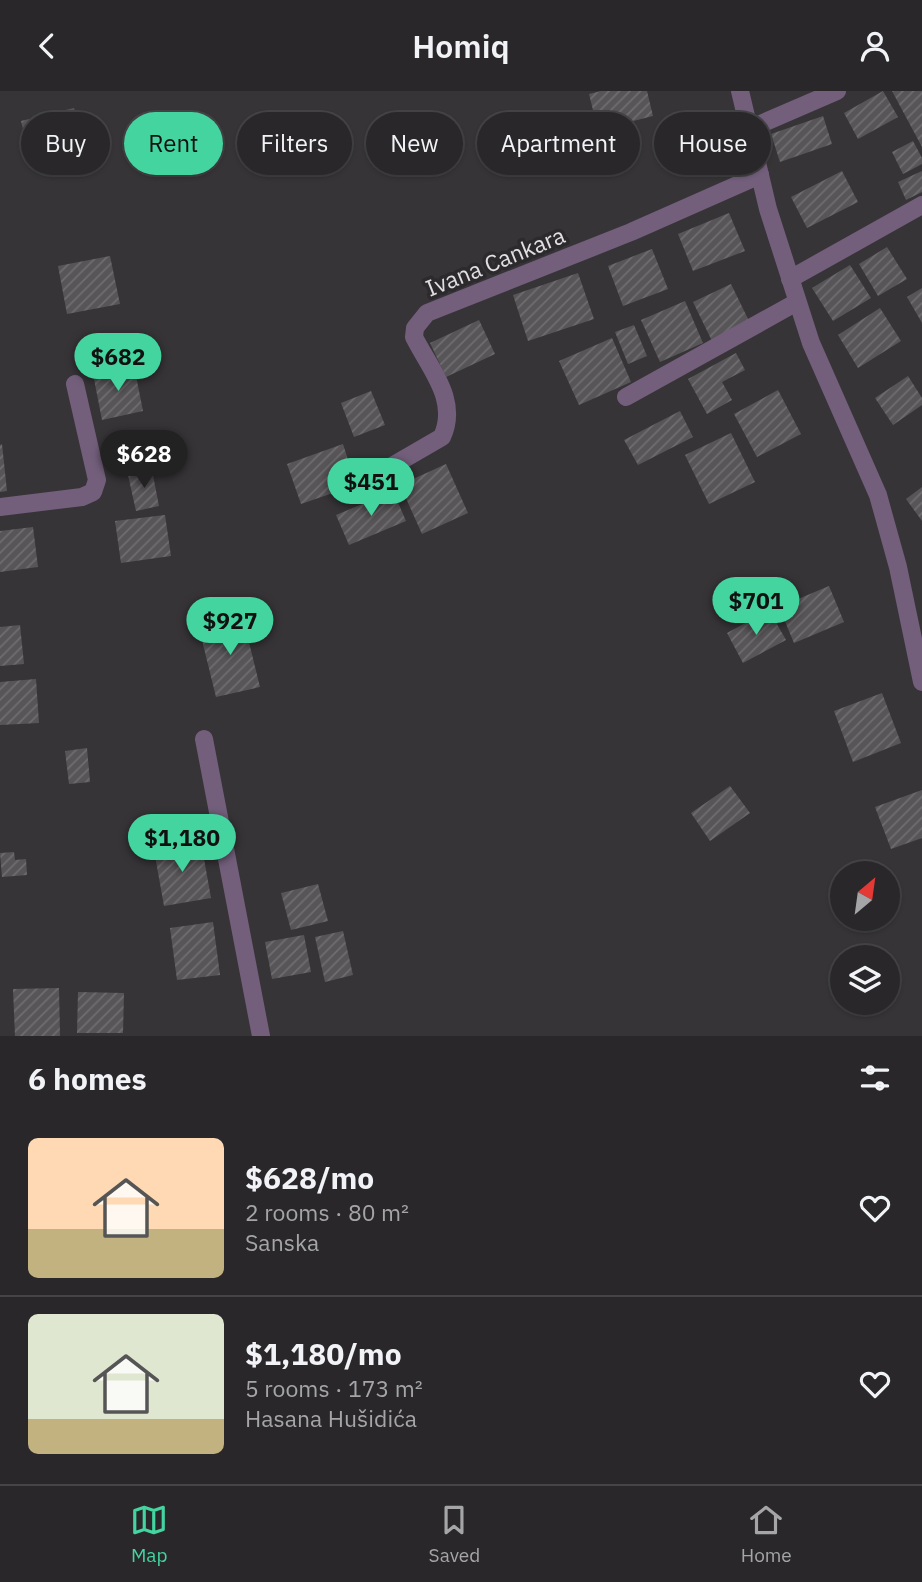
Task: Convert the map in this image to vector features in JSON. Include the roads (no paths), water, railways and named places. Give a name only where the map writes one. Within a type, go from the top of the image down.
[{"type":"street","points":[[740,91],[745,112]]},
{"type":"street","points":[[771,120],[837,91]]},
{"type":"street","points":[[760,175],[811,343],[878,495],[898,567],[921,678]]},
{"type":"street","name":"Ivana Cankara","points":[[392,466],[442,437],[448,419],[447,398],[414,337],[415,328],[427,313],[631,232],[760,175]]},
{"type":"street","points":[[790,279],[922,205]]},
{"type":"street","points":[[626,397],[797,302]]},
{"type":"street","points":[[0,507],[82,497],[93,492],[97,480],[75,384]]},
{"type":"street","points":[[204,739],[261,1036]]}]
